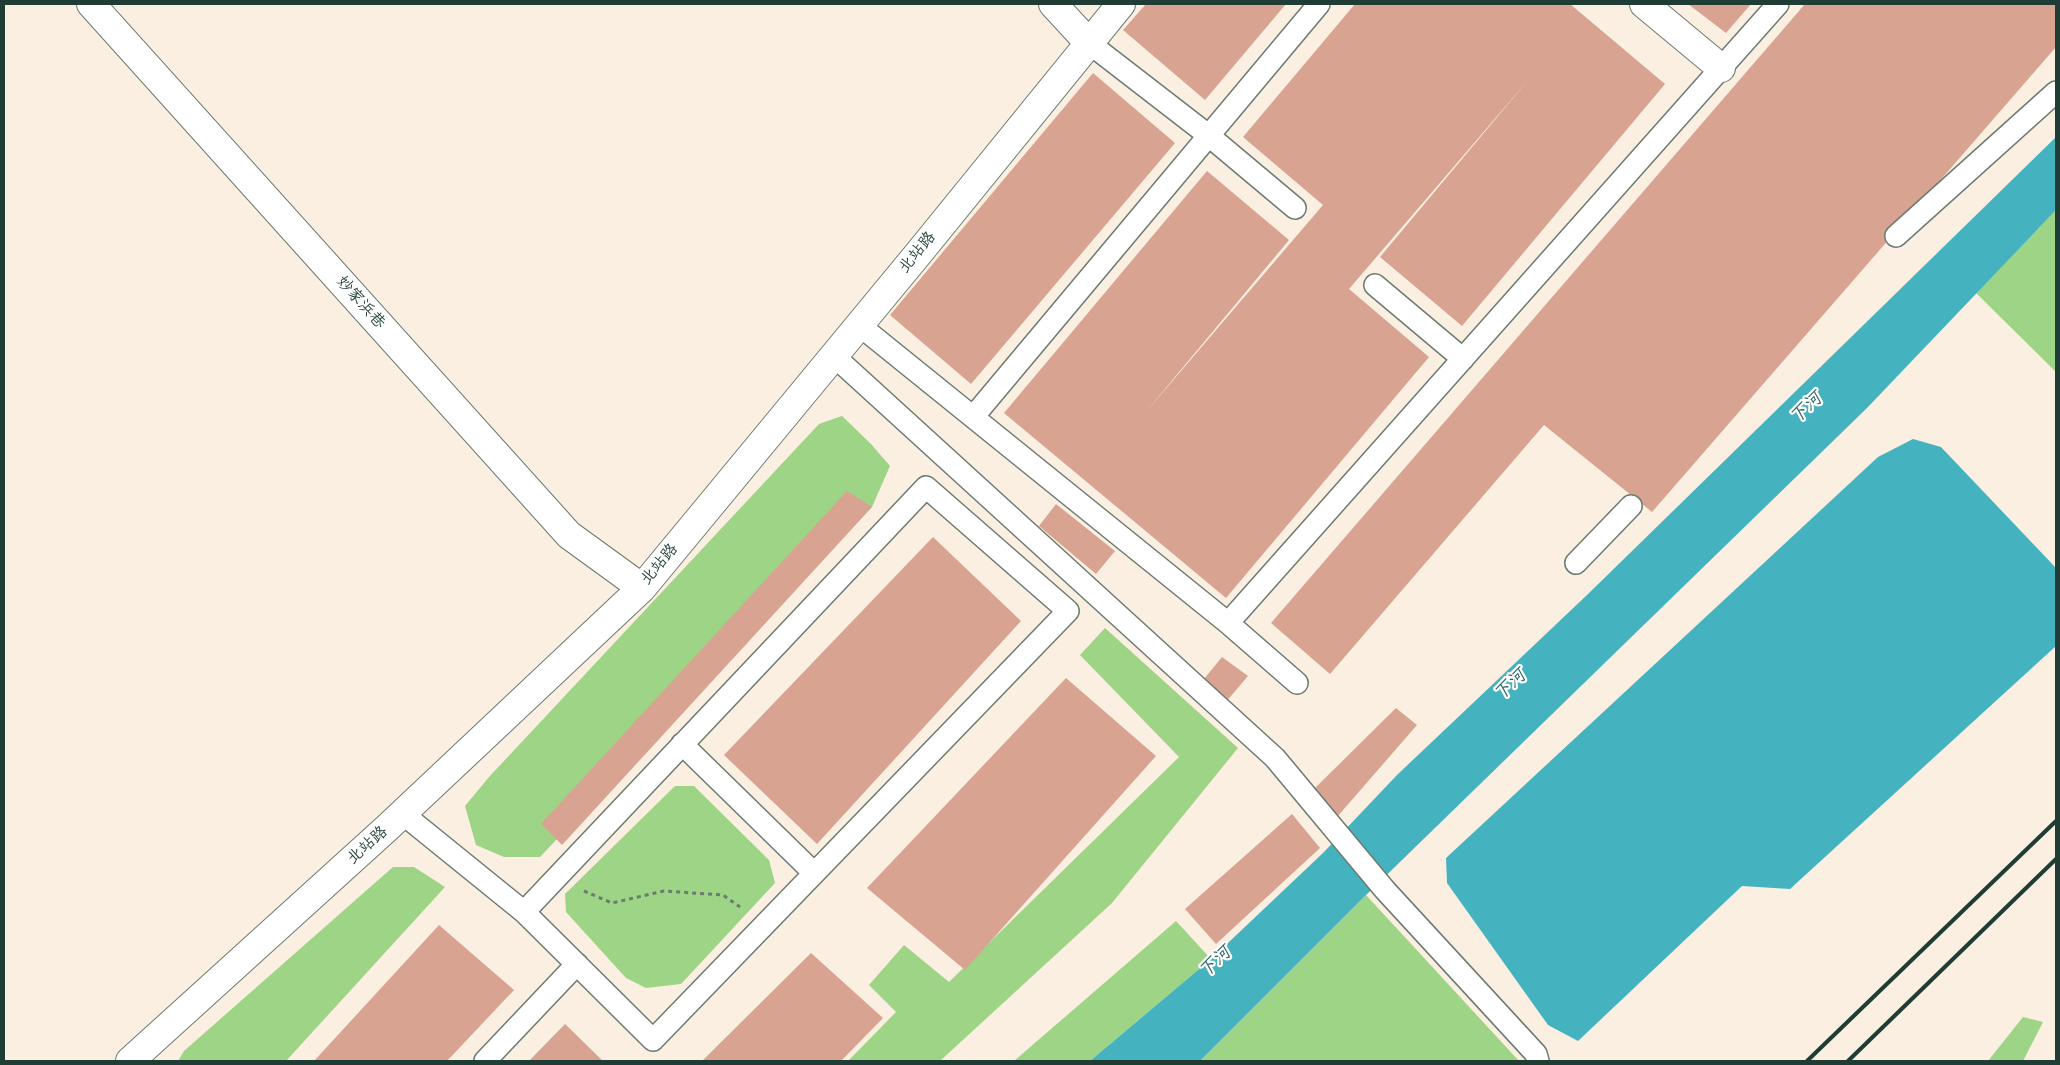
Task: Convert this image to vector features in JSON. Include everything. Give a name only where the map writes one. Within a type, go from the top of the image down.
[{"type":"street","name":"妙家浜巷","points":[[91,4],[569,535],[642,588]]},
{"type":"street","points":[[1053,4],[1089,44]]},
{"type":"street","name":"北站路","points":[[130,1061],[403,814],[642,588],[1121,4]]},
{"type":"street","points":[[1644,4],[1721,68]]},
{"type":"lane","points":[[973,417],[1319,4]]},
{"type":"lane","points":[[1228,623],[1778,4]]},
{"type":"lane","points":[[1089,44],[1208,136],[1295,208]]},
{"type":"lane","points":[[1896,236],[2056,92]]},
{"type":"lane","points":[[1375,285],[1462,359]]},
{"type":"lane","points":[[859,325],[1228,623],[1297,683]]},
{"type":"lane","points":[[834,356],[1275,758],[1386,890],[1536,1054],[1538,1061]]},
{"type":"lane","points":[[403,814],[524,912],[653,1040],[1068,611],[926,487],[524,912]]},
{"type":"lane","points":[[1576,563],[1632,506]]},
{"type":"lane","points":[[682,744],[814,873]]},
{"type":"lane","points":[[485,1061],[576,964]]},
{"type":"path","points":[[556,878],[612,903],[664,891],[723,895],[764,925]]},
{"type":"green space","points":[[2056,210],[2056,372],[1976,293]]},
{"type":"green space","points":[[842,416],[871,444],[890,466],[872,507],[540,857],[504,857],[476,845],[465,806],[489,777],[819,424]]},
{"type":"green space","points":[[1105,628],[1238,748],[1112,903],[940,1061],[848,1061],[896,1012],[869,985],[904,945],[949,982],[1179,757],[1080,655]]},
{"type":"green space","points":[[675,786],[694,786],[769,860],[775,883],[681,984],[646,988],[626,978],[566,912],[565,894]]},
{"type":"green space","points":[[393,867],[414,867],[445,887],[286,1061],[178,1061],[184,1051]]},
{"type":"green space","points":[[1366,895],[1519,1061],[1200,1061]]},
{"type":"green space","points":[[1176,921],[1211,959],[1090,1061],[1014,1061]]},
{"type":"green space","points":[[2023,1017],[2043,1022],[2023,1061],[1988,1061]]},
{"type":"water","name":"下河","points":[[2056,137],[2056,210],[1867,408],[1366,895],[1200,1061],[1090,1061],[1211,959],[1323,853],[1397,775],[1587,595]]},
{"type":"water","points":[[1913,439],[1941,447],[2056,568],[2056,646],[1790,889],[1742,886],[1578,1041],[1548,1025],[1447,883],[1446,858],[1878,457]]},
{"type":"building","points":[[1146,4],[1286,4],[1205,100],[1123,30]]},
{"type":"building","points":[[1355,4],[1570,4],[1665,84],[1462,326],[1380,257],[1529,79],[1349,289],[1429,357],[1226,598],[1004,413],[1207,171],[1289,240],[1145,413],[1323,205],[1243,137]]},
{"type":"building","points":[[1688,4],[1751,4],[1726,33]]},
{"type":"building","points":[[1805,4],[2056,4],[2056,47],[1652,512],[1544,425],[1330,674],[1271,623]]},
{"type":"building","points":[[1093,73],[1175,143],[971,384],[890,315]]},
{"type":"building","points":[[847,491],[872,507],[562,845],[541,824]]},
{"type":"building","points":[[1056,504],[1115,551],[1096,574],[1039,526]]},
{"type":"building","points":[[933,537],[1021,621],[817,844],[724,755]]},
{"type":"building","points":[[1222,657],[1248,676],[1225,703],[1204,679]]},
{"type":"building","points":[[1066,678],[1156,756],[965,970],[867,888]]},
{"type":"building","points":[[1396,708],[1417,725],[1337,817],[1312,791]]},
{"type":"building","points":[[1292,814],[1320,848],[1216,944],[1185,909]]},
{"type":"building","points":[[439,925],[514,990],[447,1061],[314,1061]]},
{"type":"building","points":[[811,953],[883,1018],[841,1061],[702,1061]]},
{"type":"building","points":[[565,1024],[603,1061],[529,1061]]},
{"type":"railway","points":[[1807,1061],[2056,821]]},
{"type":"railway","points":[[1848,1061],[2056,859]]}]
